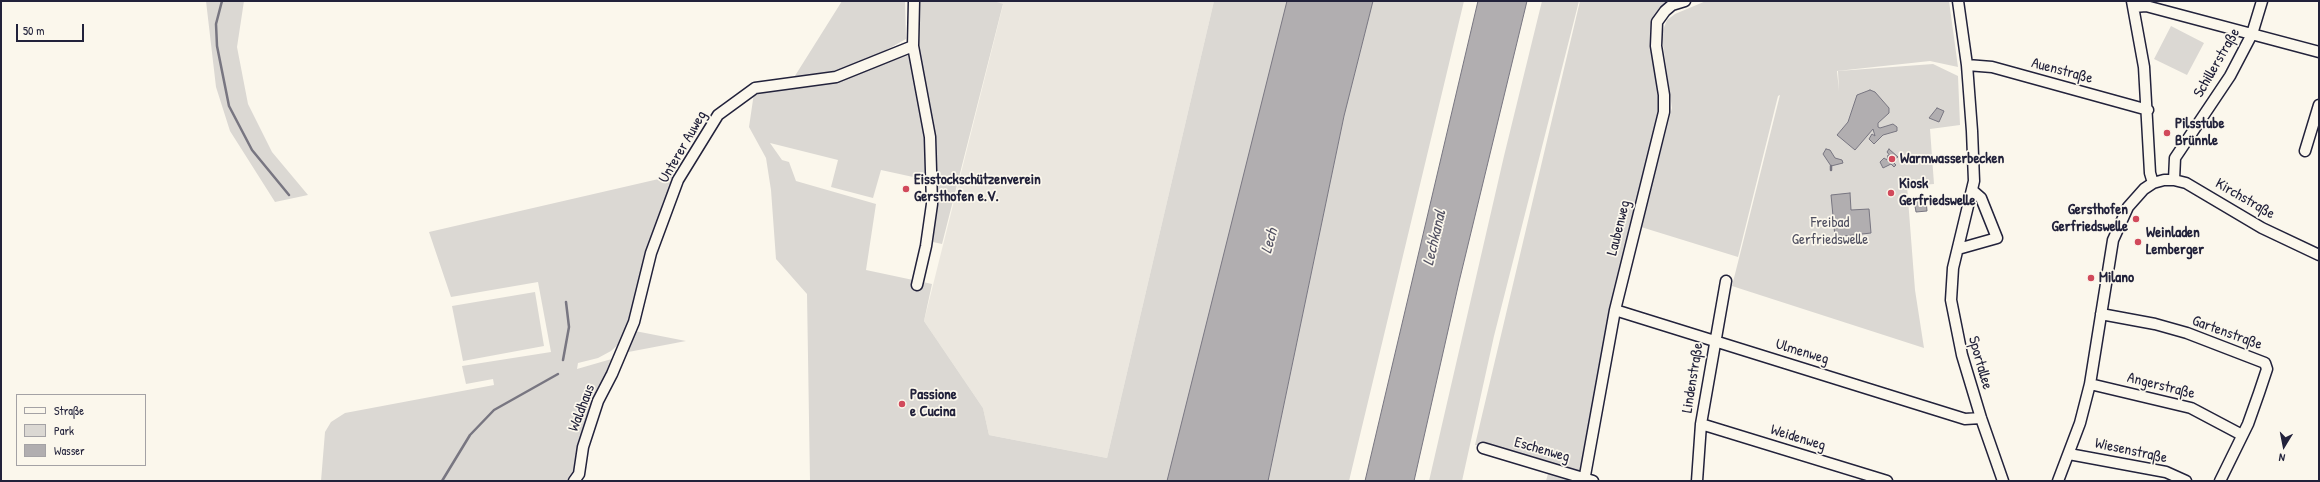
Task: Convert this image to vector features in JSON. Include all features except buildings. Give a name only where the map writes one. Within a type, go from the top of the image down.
[{"type":"street","points":[[914,1],[913,46],[930,137],[932,204],[926,246],[917,285]]},
{"type":"street","name":"Laubenweg","points":[[1587,480],[1615,310],[1664,112],[1664,94],[1656,46],[1657,22],[1660,16],[1672,5],[1685,1]]},
{"type":"street","name":"Sportallee","points":[[1958,1],[1967,65],[1972,131],[1973,191],[1953,268],[1951,300],[1956,332],[1981,418],[2003,481]]},
{"type":"street","name":"Schillerstraße","points":[[2174,180],[2174,158],[2230,76],[2252,34],[2262,1]]},
{"type":"street","points":[[2058,481],[2070,454],[2090,384],[2113,240],[2128,207],[2138,195],[2153,183],[2150,173],[2148,110],[2144,67],[2133,4],[2146,6],[2319,52]]},
{"type":"street","name":"Unterer Auweg","points":[[622,348],[634,322],[651,253],[678,180],[718,115],[755,88],[836,77],[913,46]]},
{"type":"street","name":"Auenstraße","points":[[1967,65],[1992,67],[2148,110]]},
{"type":"street","points":[[2305,151],[2319,105]]},
{"type":"street","name":"Kirchstraße","points":[[2153,183],[2174,180],[2195,187],[2262,228],[2319,255]]},
{"type":"street","points":[[1958,249],[1997,238],[1981,198],[1973,191]]},
{"type":"street","name":"Lindenstraße","points":[[1697,481],[1701,424],[1726,282]]},
{"type":"street","name":"Ulmenweg","points":[[1615,310],[1965,419],[1981,418]]},
{"type":"street","name":"Gartenstraße","points":[[2101,314],[2155,324],[2183,332],[2265,363],[2267,369],[2242,435],[2220,481]]},
{"type":"street","name":"Waldhaus","points":[[574,481],[579,474],[584,447],[598,401],[612,374],[622,348]]},
{"type":"street","name":"Angerstraße","points":[[2090,384],[2178,403],[2197,411],[2242,435]]},
{"type":"street","name":"Weidenweg","points":[[1701,424],[1887,481]]},
{"type":"street","name":"Eschenweg","points":[[1482,448],[1587,480]]},
{"type":"street","name":"Wiesenstraße","points":[[2070,454],[2166,472],[2186,481]]},
{"type":"shaded area","points":[[994,1],[1214,1],[1107,458],[989,435],[983,408],[924,321],[1003,5]]},
{"type":"green space","points":[[206,1],[244,1],[237,47],[248,104],[272,152],[308,195],[275,202],[230,131],[216,87]]},
{"type":"green space","points":[[842,1],[905,1],[906,39],[872,58],[835,72],[793,79]]},
{"type":"green space","points":[[920,1],[994,1],[1003,4],[942,244],[933,242],[937,204],[935,139],[919,55],[918,8]]},
{"type":"green space","points":[[1214,1],[1287,1],[1167,481],[810,481],[807,294],[776,259],[771,190],[766,158],[749,127],[754,93],[837,81],[912,54],[924,137],[927,180],[881,170],[873,198],[831,187],[838,160],[770,143],[782,160],[789,162],[796,181],[876,204],[866,270],[932,284],[924,321],[983,408],[989,435],[1107,458]]},
{"type":"green space","points":[[1373,1],[1464,1],[1349,481],[1268,481],[1344,116]]},
{"type":"green space","points":[[1542,1],[1579,1],[1494,336],[1462,481],[1429,481],[1504,156]]},
{"type":"green space","points":[[1580,1],[1668,1],[1654,16],[1651,24],[1661,103],[1660,120],[1617,278],[1579,481],[1546,481],[1550,466],[1475,445]]},
{"type":"green space","name":"Freibad Gerfriedswelle","points":[[1706,1],[1949,1],[1958,67],[1930,61],[1837,71],[1839,91],[1838,71],[1933,64],[1958,76],[1960,125],[1930,129],[1934,184],[1907,186],[1915,290],[1924,348],[1732,286],[1780,95],[1778,96],[1738,257],[1641,227],[1672,108],[1662,38],[1663,30],[1667,20],[1675,14]]},
{"type":"green space","points":[[2171,26],[2204,43],[2187,75],[2154,59]]},
{"type":"green space","points":[[676,175],[631,321],[621,342],[611,351],[598,358],[578,363],[577,369],[615,358],[575,474],[571,481],[321,481],[325,432],[331,422],[345,413],[494,385],[493,379],[466,384],[462,366],[551,352],[538,282],[451,297],[429,232]]},
{"type":"green space","points":[[535,292],[544,346],[463,361],[452,306]]},
{"type":"green space","points":[[635,331],[686,341],[623,353]]},
{"type":"water","name":"Lech","points":[[1287,1],[1373,1],[1344,116],[1268,481],[1167,481]]},
{"type":"water","name":"Lechkanal","points":[[1478,1],[1527,1],[1459,282],[1414,481],[1365,481]]},
{"type":"water","points":[[1870,90],[1875,92],[1889,108],[1889,113],[1878,123],[1878,127],[1880,128],[1893,124],[1897,127],[1897,131],[1883,135],[1874,144],[1869,139],[1872,134],[1875,136],[1873,129],[1855,150],[1837,135],[1848,122],[1857,95]]},
{"type":"water","points":[[1937,108],[1944,111],[1939,122],[1929,118]]},
{"type":"water","points":[[1826,149],[1830,150],[1835,158],[1842,160],[1843,163],[1831,166],[1823,154]]},
{"type":"water","name":"Warmwasserbecken","points":[[1889,149],[1898,157],[1892,161],[1896,165],[1894,167],[1891,164],[1883,168],[1880,162],[1884,158],[1887,160],[1888,155],[1891,157],[1887,152]]},
{"type":"water","points":[[1850,193],[1851,210],[1869,209],[1871,233],[1835,237],[1831,195]]},
{"type":"water","points":[[1926,199],[1927,211],[1916,212],[1914,200]]},
{"type":"waterway","points":[[222,1],[216,24],[217,46],[229,106],[252,150],[289,195]]},
{"type":"waterway","points":[[563,360],[569,327],[566,302]]},
{"type":"waterway","points":[[442,481],[470,435],[494,410],[558,374]]},
{"type":"place","name":"Pilsstube Brünnle","points":[[2167,133]]},
{"type":"place","name":"Warmwasserbecken","points":[[1892,159]]},
{"type":"place","name":"Eisstockschützenverein Gersthofen e.V.","points":[[906,189]]},
{"type":"place","name":"Kiosk Gerfriedswelle","points":[[1891,193]]},
{"type":"place","name":"Gersthofen Gerfriedswelle","points":[[2136,219]]},
{"type":"place","name":"Weinladen Lemberger","points":[[2138,242]]},
{"type":"place","name":"Milano","points":[[2091,278]]},
{"type":"place","name":"Passione e Cucina","points":[[902,404]]}]
